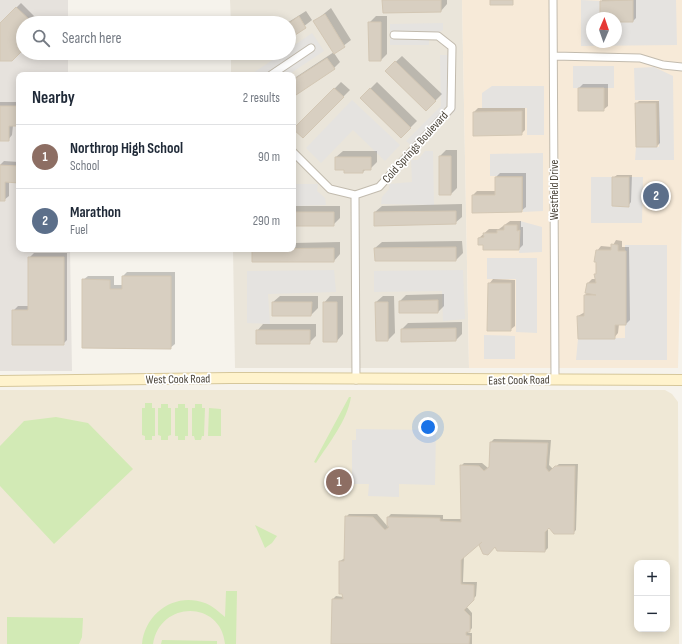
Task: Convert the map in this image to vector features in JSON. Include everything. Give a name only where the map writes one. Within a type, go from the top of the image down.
[{"type":"main road","name":"West Cook Road","points":[[0,381],[230,378],[356,380]]},
{"type":"main road","name":"East Cook Road","points":[[356,380],[682,380]]},
{"type":"street","name":"Westfield Drive","points":[[553,0],[555,379]]},
{"type":"street","name":"Cold Springs Boulevard","points":[[355,195],[379,187],[451,108],[452,47],[438,36],[394,35]]},
{"type":"street","points":[[296,58],[311,48]]},
{"type":"street","points":[[554,56],[640,58],[663,65],[682,68]]},
{"type":"street","points":[[275,72],[293,60]]},
{"type":"street","points":[[296,155],[330,188],[355,195],[356,380]]},
{"type":"shaded area","points":[[0,0],[68,0],[68,16],[16,16],[16,60],[68,60],[68,72],[16,72],[16,252],[70,252],[72,371],[0,371]]},
{"type":"shaded area","points":[[230,0],[462,0],[469,368],[235,368],[233,252],[296,252],[296,72],[231,72],[231,60],[296,60],[296,16],[231,16]]},
{"type":"shaded area","points":[[462,0],[682,0],[682,205],[678,368],[469,368]]},
{"type":"shaded area","points":[[581,0],[600,1],[600,12],[586,12],[586,46],[581,46]]},
{"type":"shaded area","points":[[633,0],[676,0],[677,45],[622,46],[622,22],[633,22]]},
{"type":"shaded area","points":[[443,23],[443,30],[429,38],[429,45],[390,45],[390,24]]},
{"type":"shaded area","points":[[312,33],[324,51],[292,72],[254,72],[272,60],[296,60],[296,44]]},
{"type":"shaded area","points":[[440,55],[455,55],[456,110],[418,151],[406,141],[441,106]]},
{"type":"shaded area","points":[[573,66],[614,66],[614,88],[573,88]]},
{"type":"shaded area","points":[[654,67],[673,76],[674,160],[635,160],[636,147],[659,147],[659,100],[635,100],[634,68]]},
{"type":"shaded area","points":[[492,86],[544,86],[544,135],[527,135],[527,108],[482,108],[482,93]]},
{"type":"shaded area","points":[[352,100],[400,145],[385,161],[353,130],[321,163],[306,148]]},
{"type":"shaded area","points":[[425,151],[433,151],[434,205],[381,204],[382,197],[389,189],[389,184],[412,182],[411,160],[418,160]]},
{"type":"shaded area","points":[[543,153],[543,211],[523,212],[523,176],[490,176],[490,154]]},
{"type":"shaded area","points":[[591,177],[612,177],[612,206],[628,207],[629,177],[643,177],[642,223],[591,223]]},
{"type":"shaded area","points":[[296,184],[318,184],[317,191],[325,198],[326,205],[296,206]]},
{"type":"shaded area","points":[[520,221],[542,227],[542,252],[519,253]]},
{"type":"shaded area","points":[[625,245],[667,245],[667,360],[576,360],[578,339],[625,338]]},
{"type":"shaded area","points":[[487,258],[537,258],[537,333],[516,332],[516,279],[487,279]]},
{"type":"shaded area","points":[[334,270],[336,292],[268,294],[270,324],[247,323],[247,271]]},
{"type":"shaded area","points":[[463,270],[465,319],[443,321],[442,291],[374,292],[374,271]]},
{"type":"shaded area","points":[[484,335],[515,336],[515,359],[484,359]]},
{"type":"shaded area","points":[[0,390],[665,390],[672,394],[678,402],[679,644],[0,644]]},
{"type":"shaded area","points":[[356,429],[436,430],[435,485],[399,484],[399,497],[368,496],[369,484],[352,484],[352,440],[356,440]]},
{"type":"green space","points":[[349,397],[351,397],[349,406],[342,423],[316,463],[314,462]]},
{"type":"green space","points":[[145,403],[152,403],[152,408],[155,408],[155,436],[152,436],[152,440],[145,440],[145,436],[142,435],[142,408],[145,408]]},
{"type":"green space","points":[[161,404],[168,404],[168,408],[171,408],[171,435],[168,436],[168,440],[161,440],[161,436],[158,435],[158,408],[161,408]]},
{"type":"green space","points":[[178,404],[185,404],[185,408],[188,408],[188,436],[185,436],[185,440],[178,440],[178,436],[175,436],[175,408],[178,408]]},
{"type":"green space","points":[[195,404],[202,404],[202,408],[205,408],[204,436],[202,436],[201,440],[195,440],[194,436],[192,436],[192,408],[195,408]]},
{"type":"green space","points":[[209,408],[221,409],[221,436],[208,436]]},
{"type":"green space","points":[[56,417],[88,423],[133,469],[54,544],[0,486],[0,446],[24,421]]},
{"type":"green space","points":[[255,525],[277,536],[272,543],[265,548]]},
{"type":"green space","points":[[226,591],[237,591],[236,644],[225,644],[221,630],[213,619],[202,613],[190,611],[178,613],[167,619],[158,630],[153,644],[142,644],[144,633],[155,615],[163,608],[173,603],[183,600],[194,600],[213,607],[225,617]]},
{"type":"green space","points":[[7,617],[83,618],[82,637],[79,644],[7,644]]},
{"type":"green space","points":[[162,640],[217,641],[217,644],[161,644]]},
{"type":"building","points":[[382,0],[441,0],[441,12],[383,13]]},
{"type":"building","points":[[490,0],[513,0],[513,5],[490,5]]},
{"type":"building","points":[[633,0],[633,22],[622,22],[622,12],[600,12],[600,1]]},
{"type":"building","points":[[16,7],[26,16],[16,16],[16,57],[12,61],[0,61],[0,23]]},
{"type":"building","points":[[325,14],[345,47],[334,54],[313,21]]},
{"type":"building","points":[[299,16],[306,28],[296,34],[296,18]]},
{"type":"building","points":[[368,22],[381,22],[381,61],[369,61]]},
{"type":"building","points":[[327,58],[335,69],[296,95],[296,78]]},
{"type":"building","points":[[395,61],[436,101],[426,111],[385,71]]},
{"type":"building","points":[[334,88],[344,97],[303,138],[296,132],[296,126]]},
{"type":"building","points":[[370,88],[411,128],[401,138],[360,98]]},
{"type":"building","points":[[578,88],[604,88],[604,111],[578,111]]},
{"type":"building","points":[[635,103],[656,103],[657,147],[636,147]]},
{"type":"building","points":[[0,106],[16,106],[16,126],[9,126],[9,141],[0,141]]},
{"type":"building","points":[[522,111],[522,135],[473,136],[473,112]]},
{"type":"building","points":[[439,156],[451,156],[451,195],[439,195]]},
{"type":"building","points":[[335,157],[371,157],[371,170],[363,170],[363,173],[344,173],[344,170],[335,170]]},
{"type":"building","points":[[0,165],[16,166],[16,183],[5,182],[5,201],[0,201]]},
{"type":"building","points":[[495,177],[522,177],[522,212],[472,213],[472,195],[495,195]]},
{"type":"building","points":[[612,177],[629,177],[629,207],[612,206]]},
{"type":"building","points":[[456,211],[456,224],[374,226],[374,212]]},
{"type":"building","points":[[296,212],[334,212],[334,226],[296,226]]},
{"type":"building","points":[[504,225],[517,225],[517,231],[520,230],[519,250],[483,250],[483,245],[478,245],[478,238],[484,237],[483,233],[497,233],[497,230],[504,230]]},
{"type":"building","points":[[611,244],[618,245],[618,251],[626,251],[626,325],[615,325],[615,339],[578,339],[577,316],[584,316],[584,295],[596,295],[585,293],[587,283],[596,283],[594,274],[596,274],[596,262],[594,262],[596,250],[611,250]]},
{"type":"building","points":[[456,247],[456,261],[375,261],[374,248]]},
{"type":"building","points":[[296,248],[334,248],[334,262],[252,262],[252,252],[296,252]]},
{"type":"building","points":[[28,257],[64,257],[64,345],[12,345],[12,310],[28,310]]},
{"type":"building","points":[[122,276],[171,276],[171,349],[82,348],[82,279],[110,280],[110,289],[122,289]]},
{"type":"building","points":[[488,283],[511,283],[511,331],[487,331]]},
{"type":"building","points":[[438,300],[438,313],[399,313],[399,301]]},
{"type":"building","points":[[272,302],[312,302],[311,316],[272,316]]},
{"type":"building","points":[[323,302],[337,302],[337,342],[323,342]]},
{"type":"building","points":[[375,302],[388,302],[388,341],[376,341]]},
{"type":"building","points":[[456,328],[456,341],[401,342],[401,329]]},
{"type":"building","points":[[256,330],[310,330],[310,344],[256,344]]},
{"type":"building","points":[[490,442],[548,443],[546,468],[549,472],[555,466],[575,466],[574,534],[554,534],[549,528],[545,532],[545,552],[497,551],[495,547],[488,555],[483,554],[479,545],[482,542],[461,560],[461,584],[474,585],[474,600],[464,610],[470,616],[470,632],[466,632],[466,635],[470,636],[469,644],[331,644],[332,599],[343,599],[342,594],[339,594],[339,561],[344,561],[345,516],[373,517],[385,530],[389,527],[387,525],[387,517],[440,518],[440,521],[461,522],[460,465],[479,466],[484,471],[489,467]]},
{"type":"place","name":"Marathon","points":[[656,196]]},
{"type":"place","name":"Northrop High School","points":[[339,482]]}]
